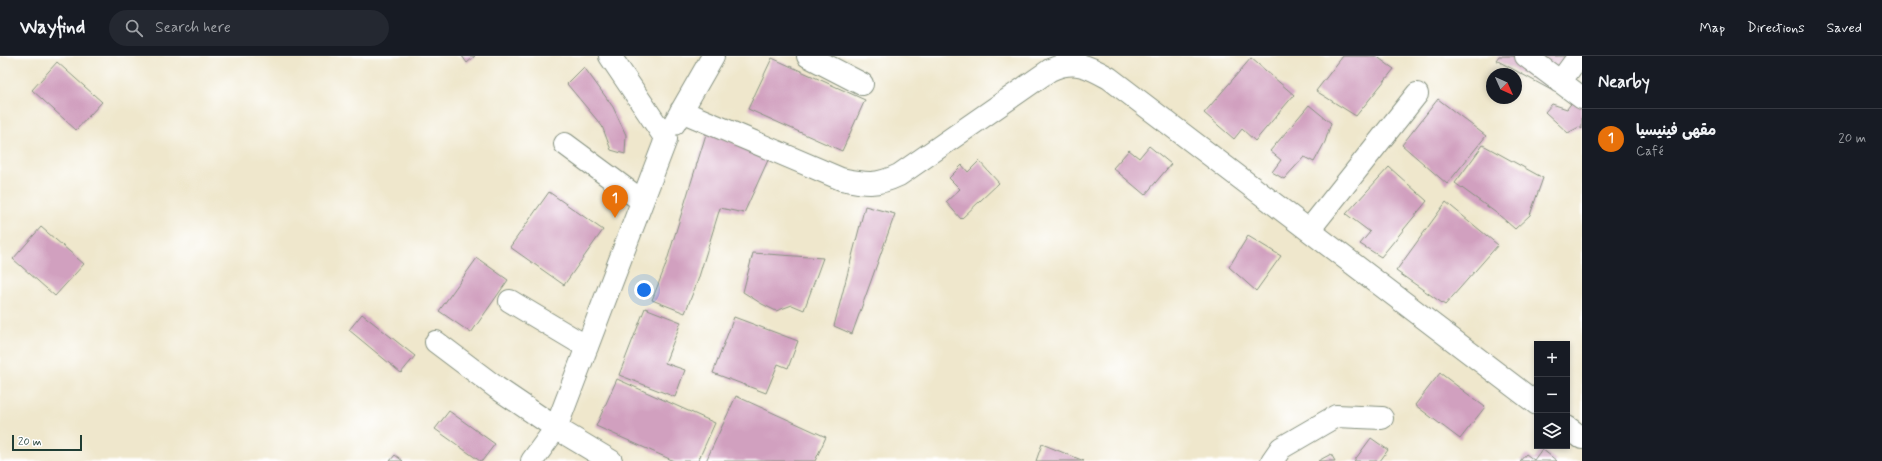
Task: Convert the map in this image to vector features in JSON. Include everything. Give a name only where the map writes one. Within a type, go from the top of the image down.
[{"type":"street","points":[[610,56],[666,139]]},
{"type":"street","points":[[532,461],[556,428],[666,139],[713,56]]},
{"type":"street","points":[[808,56],[862,84]]},
{"type":"street","points":[[1526,56],[1582,98]]},
{"type":"street","points":[[1560,82],[1579,56]]},
{"type":"street","points":[[681,111],[841,179],[863,183],[883,183],[899,175],[1050,70],[1063,64],[1075,64],[1091,68],[1109,78],[1534,402]]},
{"type":"street","points":[[1310,230],[1418,94]]},
{"type":"street","points":[[565,144],[642,201]]},
{"type":"street","points":[[510,301],[587,347]]},
{"type":"street","points":[[436,342],[497,388],[556,428],[611,461]]},
{"type":"street","points":[[1272,461],[1281,448],[1336,416],[1382,418]]},
{"type":"street","points":[[1570,429],[1582,438]]},
{"type":"building","points":[[462,56],[475,56],[467,63]]},
{"type":"building","points":[[1343,56],[1376,56],[1394,69],[1356,116],[1316,91]]},
{"type":"building","points":[[1499,56],[1575,56],[1553,91],[1522,74],[1522,68],[1511,68],[1496,60]]},
{"type":"building","points":[[772,58],[865,100],[842,151],[748,109]]},
{"type":"building","points":[[1251,58],[1294,95],[1255,141],[1242,129],[1234,139],[1204,113]]},
{"type":"building","points":[[57,62],[102,102],[76,130],[32,90]]},
{"type":"building","points":[[584,67],[613,107],[626,135],[625,154],[611,150],[602,126],[567,84]]},
{"type":"building","points":[[1582,89],[1582,129],[1579,127],[1568,133],[1545,112],[1552,104],[1567,109]]},
{"type":"building","points":[[1438,99],[1486,136],[1447,184],[1402,145]]},
{"type":"building","points":[[1309,105],[1331,123],[1325,142],[1314,162],[1304,157],[1284,179],[1272,172],[1281,160],[1270,151]]},
{"type":"building","points":[[707,131],[769,158],[744,213],[720,208],[698,280],[685,313],[652,300],[665,267]]},
{"type":"building","points":[[1483,145],[1543,178],[1530,215],[1515,229],[1499,215],[1455,183]]},
{"type":"building","points":[[1149,146],[1171,164],[1145,195],[1113,168],[1129,150],[1139,158]]},
{"type":"building","points":[[979,161],[999,183],[961,219],[946,202],[960,189],[949,178],[962,165],[968,172]]},
{"type":"building","points":[[1389,167],[1427,201],[1381,257],[1360,244],[1370,232],[1346,214]]},
{"type":"building","points":[[549,192],[603,230],[564,285],[510,247]]},
{"type":"building","points":[[1446,202],[1498,245],[1445,305],[1396,271]]},
{"type":"building","points":[[865,206],[895,214],[852,334],[834,326]]},
{"type":"building","points":[[41,227],[84,264],[55,296],[13,259]]},
{"type":"building","points":[[1248,236],[1281,256],[1256,291],[1229,267]]},
{"type":"building","points":[[753,253],[823,258],[804,310],[792,305],[776,311],[743,292]]},
{"type":"building","points":[[477,258],[508,280],[471,333],[439,311]]},
{"type":"building","points":[[645,308],[681,322],[665,363],[685,370],[675,397],[619,375]]},
{"type":"building","points":[[362,314],[415,356],[401,373],[349,330]]},
{"type":"building","points":[[734,317],[798,341],[788,368],[778,364],[766,393],[713,373]]},
{"type":"building","points":[[1440,373],[1485,407],[1460,439],[1415,405]]},
{"type":"building","points":[[617,379],[715,423],[698,461],[674,461],[596,426]]},
{"type":"building","points":[[736,396],[826,437],[815,461],[706,461]]},
{"type":"building","points":[[449,411],[495,444],[482,461],[435,429]]},
{"type":"building","points":[[1371,438],[1388,450],[1380,461],[1354,461]]},
{"type":"building","points":[[1042,444],[1084,461],[1036,461]]},
{"type":"building","points":[[1542,449],[1557,461],[1520,461],[1526,454],[1534,460]]},
{"type":"building","points":[[1331,454],[1335,461],[1318,461]]},
{"type":"building","points":[[395,455],[403,461],[390,461]]},
{"type":"place","name":"مقهى فينيسيا","points":[[615,218]]}]
